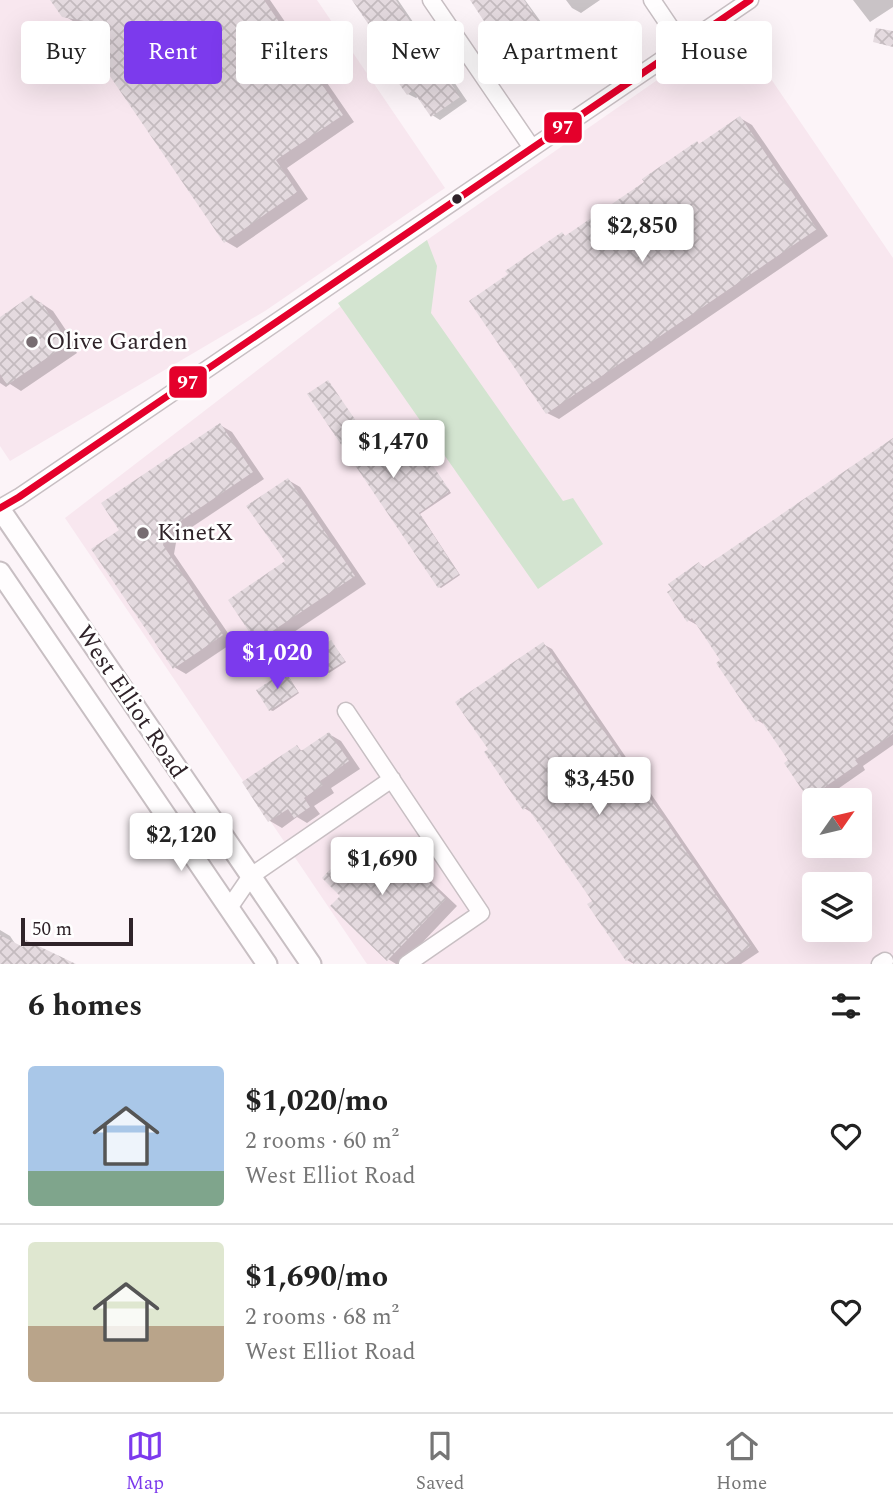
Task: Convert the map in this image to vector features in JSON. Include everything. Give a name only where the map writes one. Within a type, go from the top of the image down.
[{"type":"main road","name":"West Elliot Road","points":[[0,508],[311,964]]},
{"type":"main road","name":"West Elliot Road","points":[[0,572],[267,964]]},
{"type":"street","points":[[430,0],[532,148]]},
{"type":"street","points":[[653,0],[667,21]]},
{"type":"street","points":[[719,21],[750,0]]},
{"type":"street","points":[[0,508],[19,498],[656,64]]},
{"type":"street","points":[[346,710],[481,914],[407,964]]},
{"type":"street","points":[[229,908],[251,876],[391,779]]},
{"type":"shaded area","points":[[0,0],[317,0],[331,21],[236,21],[236,84],[353,84],[353,53],[367,73],[367,84],[374,84],[445,188],[265,311],[10,461],[0,446]]},
{"type":"shaded area","points":[[772,80],[893,258],[893,964],[367,964],[65,518],[427,240],[656,81],[656,84],[772,84]]},
{"type":"green space","points":[[427,240],[437,266],[431,313],[563,501],[573,498],[603,544],[538,589],[338,303]]},
{"type":"building","points":[[50,0],[264,0],[278,21],[236,21],[236,84],[322,84],[343,115],[276,160],[297,192],[224,243],[110,76],[110,21],[84,21],[62,17]]},
{"type":"building","points":[[352,0],[396,0],[410,21],[367,21]]},
{"type":"building","points":[[470,0],[524,0],[539,21],[484,21]]},
{"type":"building","points":[[876,28],[893,31],[893,47],[873,42]]},
{"type":"building","points":[[399,84],[451,84],[460,97],[431,117],[413,91],[407,95]]},
{"type":"building","points":[[740,116],[817,229],[546,414],[469,301],[508,274],[505,271],[562,232],[565,236],[644,182],[642,179],[697,141],[699,144]]},
{"type":"building","name":"Olive Garden","points":[[32,295],[38,304],[41,302],[65,338],[62,339],[66,345],[7,385],[0,374],[0,317]]},
{"type":"building","points":[[328,380],[376,450],[408,429],[450,491],[419,513],[459,574],[438,588],[307,394]]},
{"type":"building","points":[[220,423],[253,472],[166,531],[163,545],[223,635],[173,669],[91,549],[119,530],[101,503]]},
{"type":"building","points":[[893,438],[893,734],[855,760],[858,764],[824,788],[802,790],[784,763],[788,760],[760,719],[756,722],[716,663],[720,660],[692,618],[687,622],[667,592],[672,589],[668,584],[699,562],[703,568]]},
{"type":"building","points":[[288,478],[355,576],[256,642],[228,600],[285,561],[246,506]]},
{"type":"building","points":[[331,640],[345,661],[325,673],[312,653]]},
{"type":"building","points":[[543,642],[751,946],[725,964],[634,964],[630,958],[626,961],[587,904],[592,901],[527,807],[523,810],[484,752],[488,749],[455,702]]},
{"type":"building","points":[[285,671],[298,692],[269,711],[256,690]]},
{"type":"building","points":[[329,732],[349,761],[320,781],[323,785],[304,798],[310,807],[294,818],[288,809],[268,822],[242,782],[297,745],[301,751]]},
{"type":"building","points":[[358,841],[374,857],[388,843],[446,899],[387,961],[330,906],[340,896],[322,878]]},
{"type":"building","points":[[0,935],[23,947],[26,940],[76,964],[0,964]]},
{"type":"transit line","name":"97","points":[[0,508],[750,0]]},
{"type":"place","name":"Olive Garden","points":[[32,342]]},
{"type":"place","name":"KinetX","points":[[143,533]]}]
